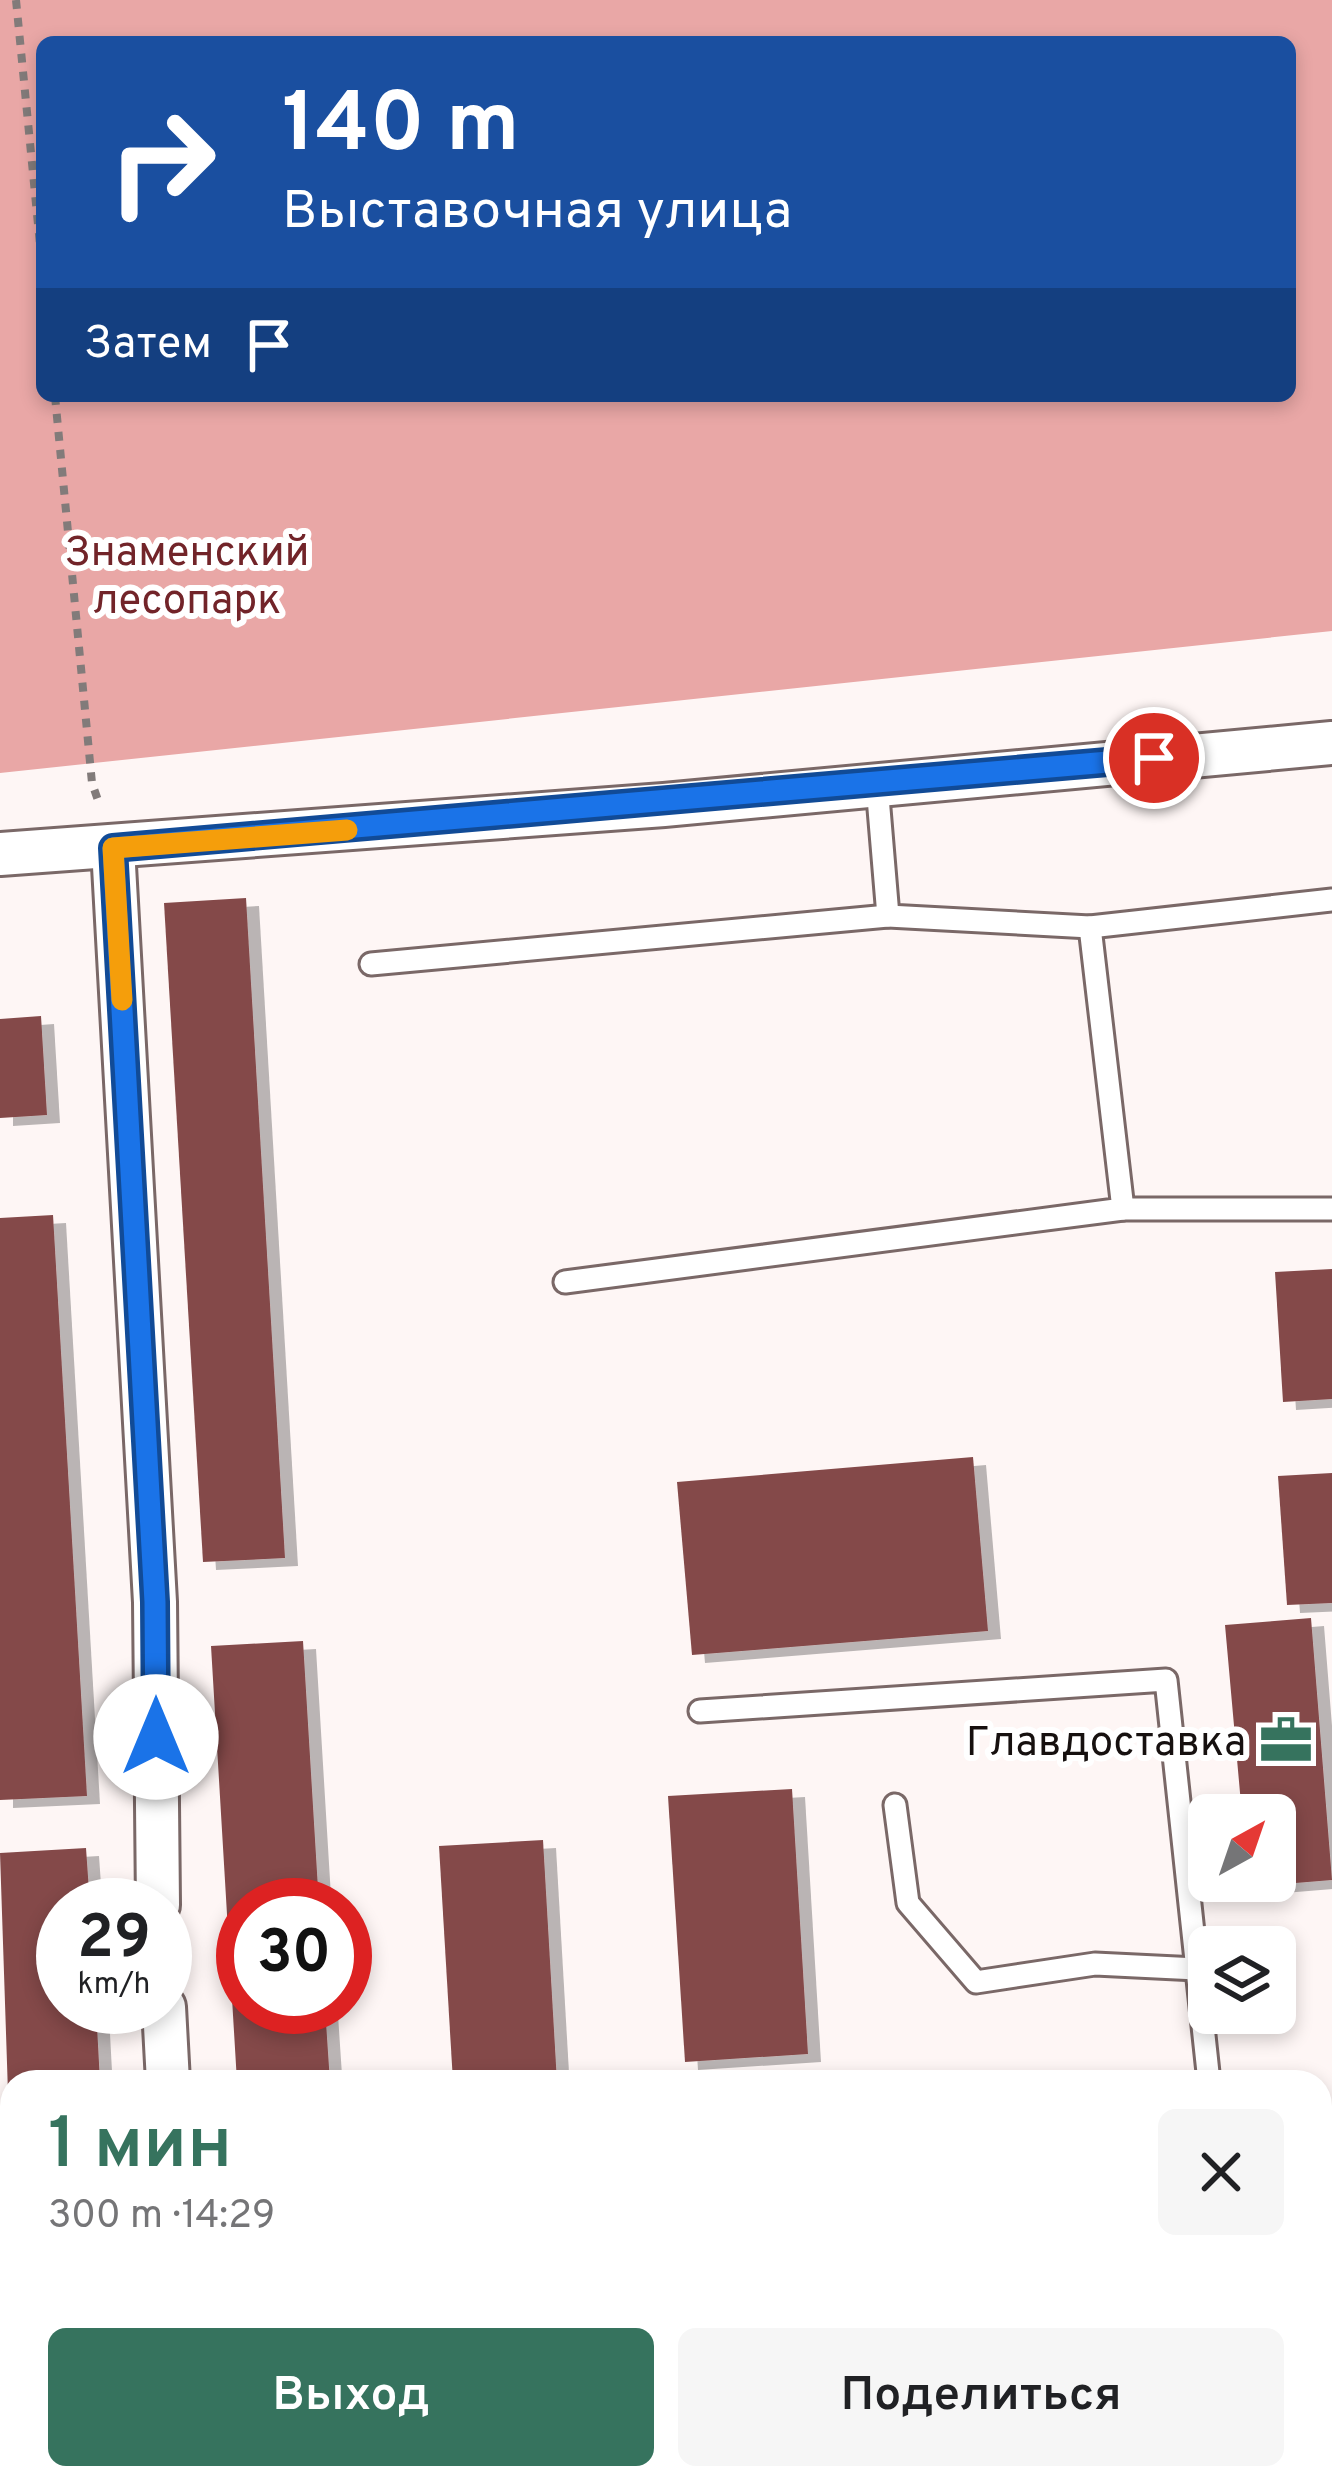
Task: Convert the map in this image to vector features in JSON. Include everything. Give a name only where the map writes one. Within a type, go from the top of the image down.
[{"type":"street","points":[[0,854],[877,784],[1332,742]]},
{"type":"street","points":[[113,848],[155,1602],[158,1878]]},
{"type":"street","points":[[165,2034],[167,2070]]},
{"type":"lane","points":[[877,784],[888,916]]},
{"type":"lane","points":[[371,964],[888,916],[1090,927],[1332,900]]},
{"type":"lane","points":[[1090,927],[1124,1209]]},
{"type":"lane","points":[[565,1282],[1124,1209],[1332,1209]]},
{"type":"lane","points":[[700,1712],[1166,1680],[1192,1926]]},
{"type":"lane","points":[[895,1805],[908,1904],[976,1982],[1095,1964],[1188,1969]]},
{"type":"lane","points":[[1204,2034],[1208,2070]]},
{"type":"path","points":[[16,0],[36,204]]},
{"type":"path","points":[[56,402],[92,783],[113,848]]},
{"type":"green space","name":"Знаменский лесопарк","points":[[0,0],[1332,0],[1332,631],[0,773]]},
{"type":"building","points":[[246,898],[285,1558],[203,1562],[164,903]]},
{"type":"building","points":[[41,1016],[47,1115],[0,1118],[0,1019]]},
{"type":"building","points":[[53,1215],[87,1796],[0,1800],[0,1218]]},
{"type":"building","points":[[1332,1269],[1332,1399],[1283,1402],[1275,1272]]},
{"type":"building","points":[[973,1457],[988,1631],[692,1655],[677,1482]]},
{"type":"building","points":[[1332,1473],[1332,1603],[1287,1605],[1278,1476]]},
{"type":"building","points":[[1311,1618],[1332,1880],[1296,1883],[1296,1794],[1240,1794],[1225,1625]]},
{"type":"building","points":[[303,1641],[317,1878],[225,1878],[211,1646]]},
{"type":"building","points":[[792,1789],[808,2054],[685,2062],[668,1796]]},
{"type":"building","points":[[543,1840],[556,2070],[452,2070],[439,1846]]},
{"type":"building","points":[[86,1848],[88,1878],[36,1878],[36,2034],[97,2034],[99,2070],[7,2070],[0,1853]]},
{"type":"building","points":[[234,2034],[327,2034],[329,2070],[236,2070]]},
{"type":"slow traffic","points":[[122,1000],[113,848],[347,830]]},
{"type":"place","name":"Главдоставка","points":[[1286,1740]]},
{"type":"route","points":[[156,1737],[155,1602],[113,848],[664,805],[1154,758]]}]
